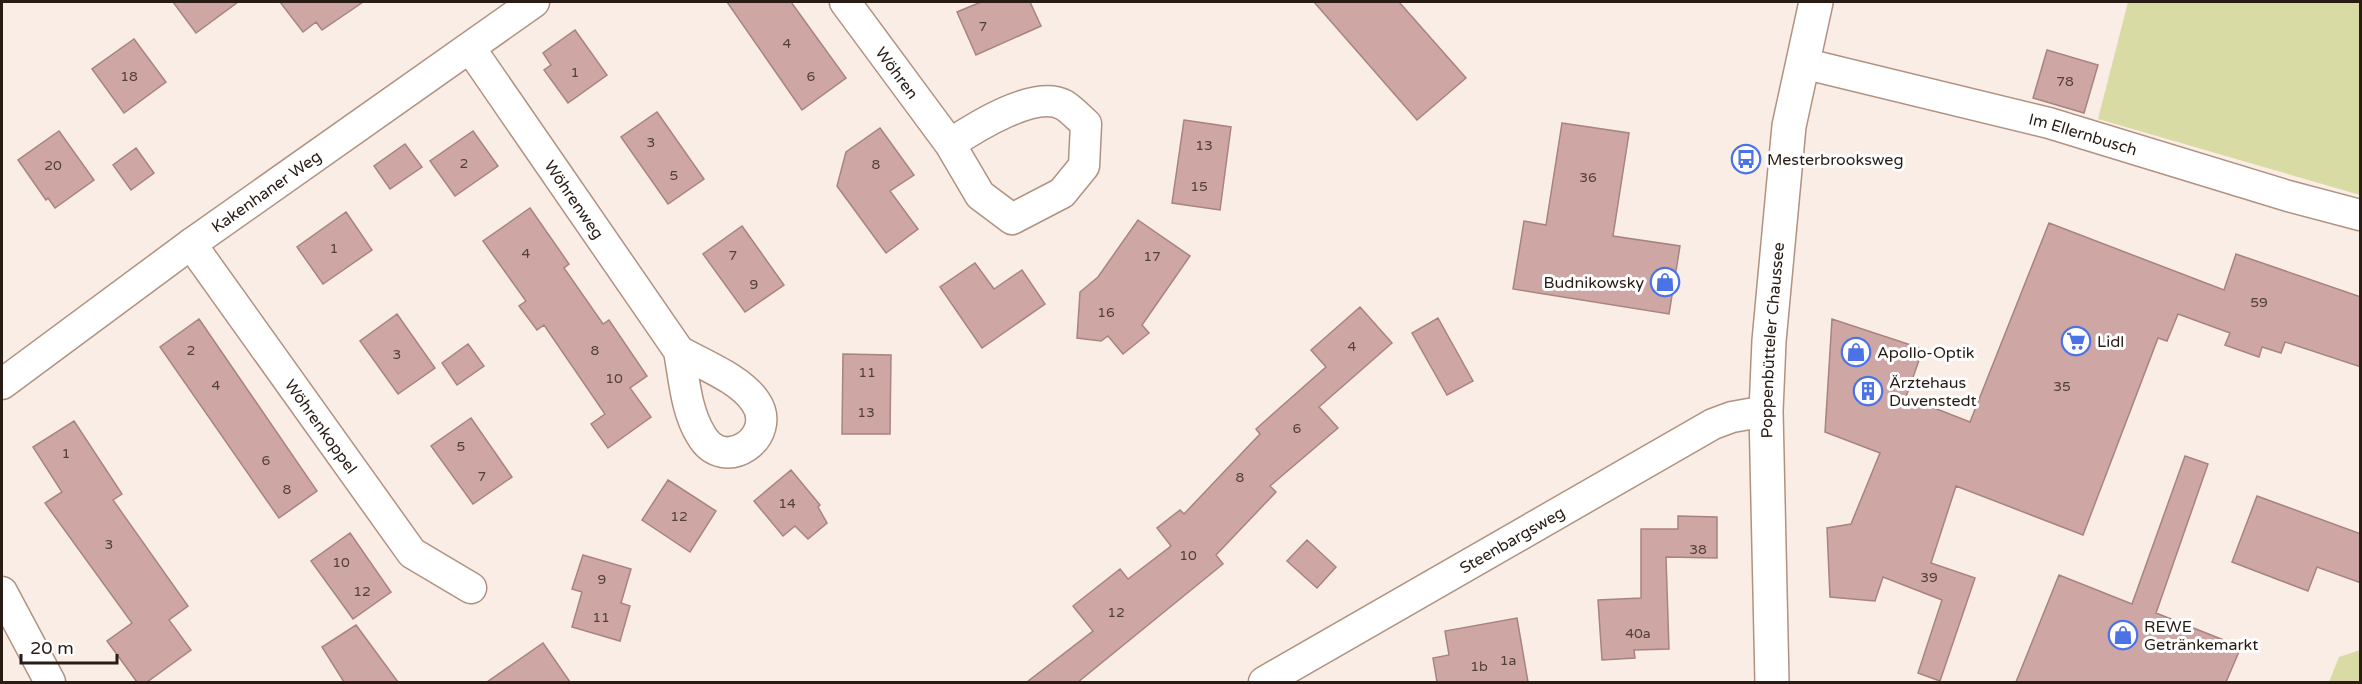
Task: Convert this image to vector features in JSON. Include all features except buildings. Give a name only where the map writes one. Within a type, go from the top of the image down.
[{"type":"main road","name":"Poppenbütteler Chaussee","points":[[1772,682],[1766,411],[1784,166],[1802,63],[1816,2]]},
{"type":"street","name":"Kakenhaner Weg","points":[[2,384],[191,244],[534,2]]},
{"type":"street","name":"Wöhren","points":[[845,2],[950,144],[980,195],[1012,219],[1062,193],[1084,166],[1086,123],[1062,104],[1031,103],[988,120],[950,144]]},
{"type":"street","name":"Wöhrenweg","points":[[470,48],[679,351]]},
{"type":"street","name":"Im Ellernbusch","points":[[1802,63],[2049,123],[2288,196],[2361,215]]},
{"type":"street","name":"Wöhrenkoppel","points":[[191,244],[412,553],[471,588]]},
{"type":"street","name":"Steenbargsweg","points":[[1264,682],[1713,424],[1732,417],[1766,411]]},
{"type":"street","points":[[2,592],[50,682]]},
{"type":"green space","points":[[2128,2],[2360,2],[2360,195],[2098,119]]},
{"type":"green space","points":[[2360,650],[2360,682],[2329,682],[2339,657]]},
{"type":"place","name":"Mesterbrooksweg","points":[[1746,159]]},
{"type":"place","name":"Budnikowsky","points":[[1665,282]]},
{"type":"place","name":"Lidl","points":[[2076,341]]},
{"type":"place","name":"Apollo-Optik","points":[[1856,352]]},
{"type":"place","name":"Ärztehaus Duvenstedt","points":[[1868,391]]},
{"type":"place","name":"REWE Getränkemarkt","points":[[2123,635]]}]
